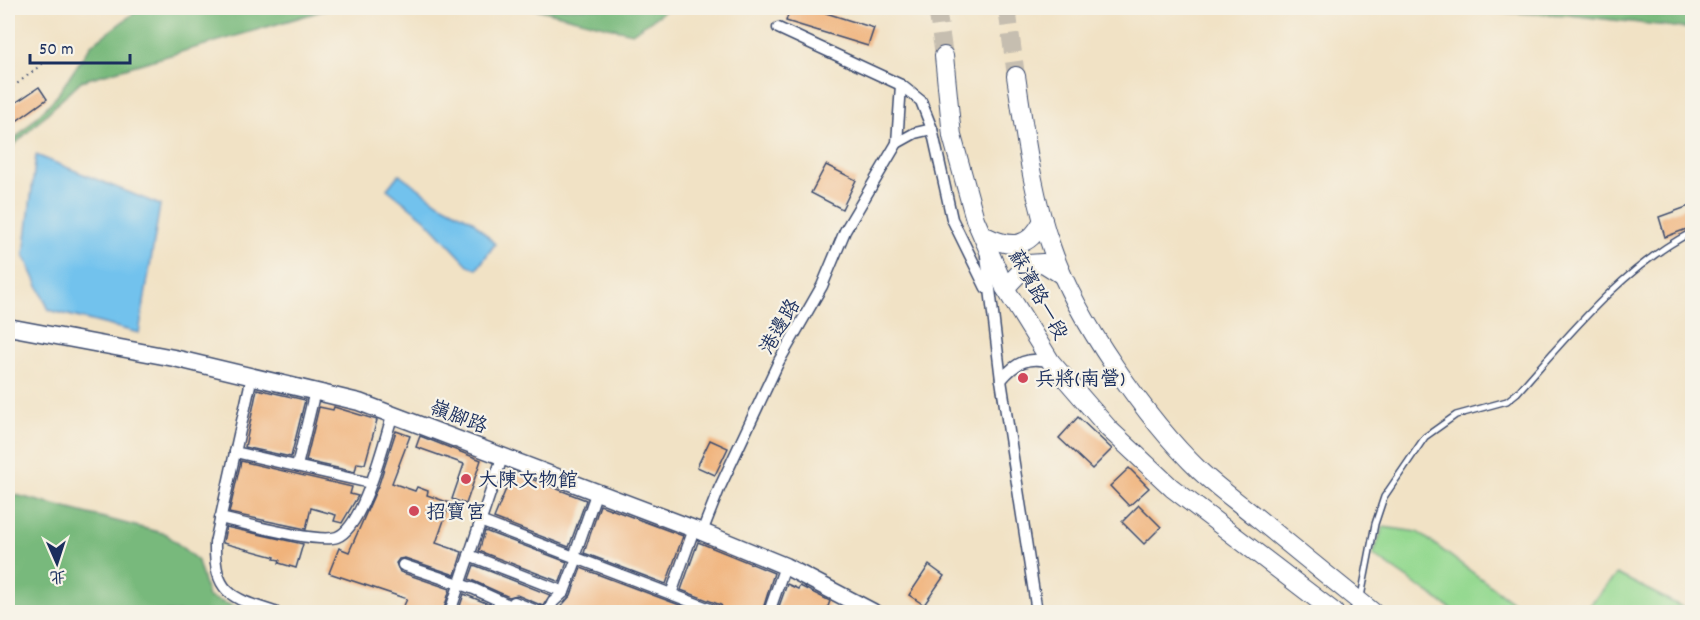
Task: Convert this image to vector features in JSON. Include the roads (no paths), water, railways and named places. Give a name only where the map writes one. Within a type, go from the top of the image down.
[{"type":"main road","name":"蘇濱路一段","points":[[944,56],[952,136],[998,292],[1051,362],[1109,429],[1172,488],[1334,612]]},
{"type":"main road","name":"蘇濱路一段","points":[[1016,76],[1028,152],[1043,220],[1062,275],[1099,341],[1172,442],[1201,472],[1361,609]]},
{"type":"main road","points":[[983,235],[994,240],[1016,244],[1028,241],[1036,234],[1043,220]]},
{"type":"main road","points":[[998,292],[1028,264],[1043,262],[1062,275]]},
{"type":"street","points":[[778,28],[901,85],[921,101],[932,129],[952,219],[998,292],[1001,380],[1037,612]]},
{"type":"street","points":[[897,143],[901,85]]},
{"type":"street","points":[[897,143],[915,133],[932,129]]},
{"type":"street","name":"港邊路","points":[[670,594],[779,361],[822,286],[845,231],[897,143]]},
{"type":"street","name":"嶺腳路","points":[[8,327],[174,358],[315,391],[393,414],[698,530],[785,566],[873,612]]},
{"type":"street","points":[[1001,380],[1021,361],[1037,358],[1051,362]]},
{"type":"street","points":[[252,376],[220,518],[214,564],[224,590],[245,603],[275,612]]},
{"type":"street","points":[[297,466],[315,391]]},
{"type":"street","points":[[220,518],[305,535],[335,538],[343,534],[357,517],[393,414]]},
{"type":"street","points":[[235,452],[370,483]]},
{"type":"street","points":[[450,612],[502,455]]},
{"type":"street","points":[[549,612],[553,602],[564,592],[597,491]]},
{"type":"street","points":[[480,521],[718,612]]},
{"type":"street","points":[[469,555],[564,592]]},
{"type":"street","points":[[403,565],[459,584],[520,610]]},
{"type":"street","points":[[769,612],[785,566]]},
{"type":"street","points":[[500,596],[539,612]]},
{"type":"lane","points":[[1361,609],[1375,524],[1384,497],[1425,437],[1456,415],[1507,401],[1626,276],[1666,246],[1692,232]]},
{"type":"water","points":[[36,155],[160,205],[139,333],[49,310],[24,255]]},
{"type":"water","points":[[399,174],[439,203],[472,220],[495,244],[477,269],[468,265],[425,219],[387,189]]},
{"type":"tunnel","points":[[937,8],[944,56]]},
{"type":"tunnel","points":[[1007,8],[1016,76]]},
{"type":"place","name":"兵將(南營)","points":[[1023,378]]},
{"type":"place","name":"大陳文物館","points":[[466,479]]},
{"type":"place","name":"招寶宮","points":[[414,511]]}]
